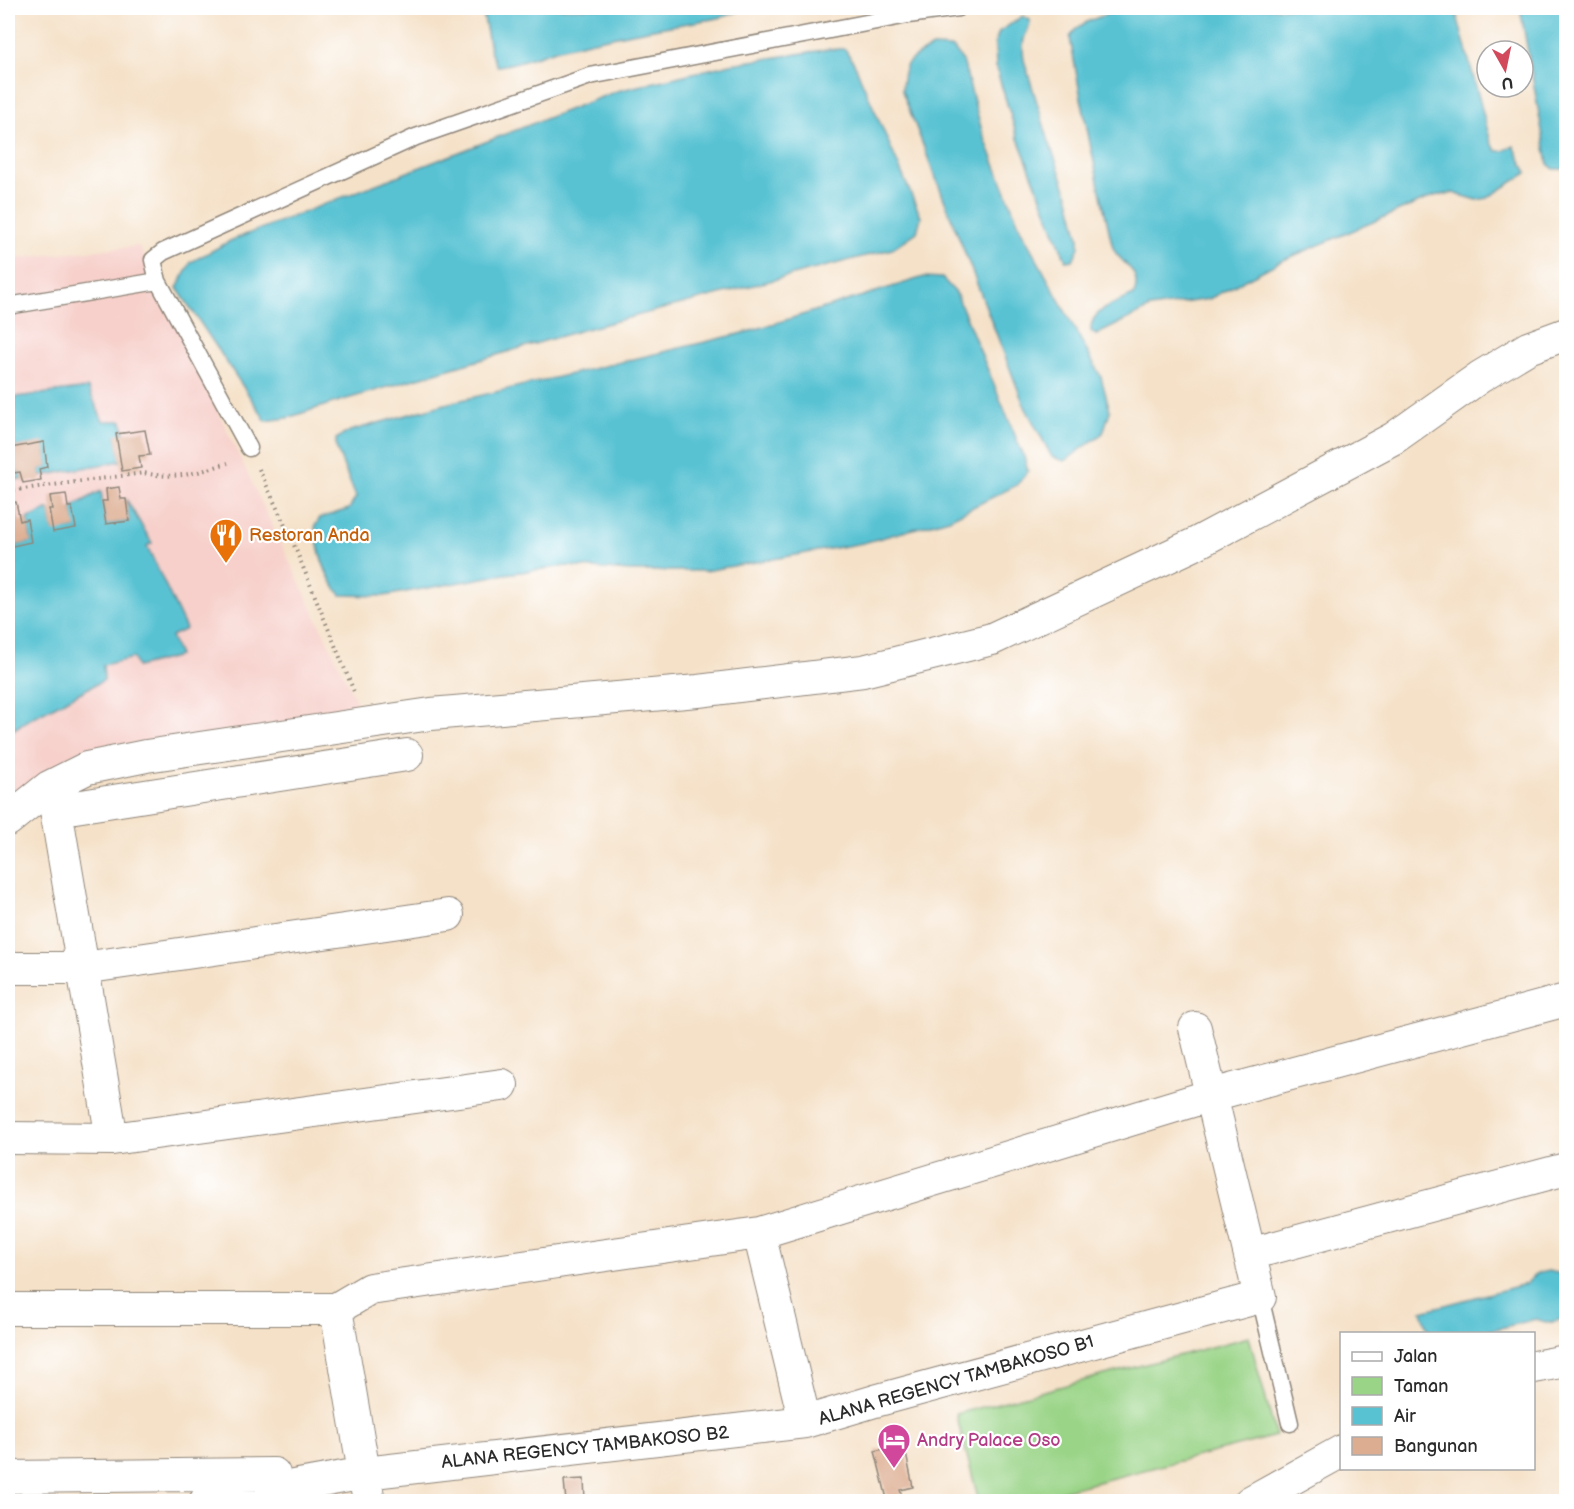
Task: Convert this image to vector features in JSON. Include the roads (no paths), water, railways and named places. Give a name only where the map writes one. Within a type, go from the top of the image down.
[{"type":"street","points":[[8,820],[53,799],[87,768],[146,756],[431,714],[698,691],[863,671],[992,639],[1206,539],[1394,438],[1480,377],[1528,348],[1566,334]]},
{"type":"street","points":[[53,799],[407,755]]},
{"type":"street","points":[[53,799],[112,1138]]},
{"type":"street","points":[[8,968],[83,969],[447,915]]},
{"type":"street","points":[[8,1309],[336,1309],[370,1289],[759,1233],[1212,1095],[1566,1000]]},
{"type":"street","points":[[1195,1028],[1260,1297]]},
{"type":"street","points":[[8,1138],[112,1138],[502,1085]]},
{"type":"street","points":[[1250,1254],[1566,1169]]},
{"type":"street","name":"ALANA REGENCY TAMBAKOSO B1","points":[[759,1233],[805,1422],[1260,1297]]},
{"type":"street","points":[[336,1309],[367,1487]]},
{"type":"street","points":[[1535,1367],[1566,1361]]},
{"type":"street","name":"ALANA REGENCY TAMBAKOSO B2","points":[[367,1487],[805,1422]]},
{"type":"street","points":[[1250,1502],[1340,1452]]},
{"type":"street","points":[[8,1477],[367,1487]]},
{"type":"street","points":[[205,1502],[367,1487]]},
{"type":"lane","points":[[249,448],[158,281],[153,260],[163,252],[416,137],[590,76],[908,15],[958,8]]},
{"type":"lane","points":[[8,306],[158,281]]},
{"type":"lane","points":[[1260,1297],[1290,1423]]},
{"type":"water","points":[[482,8],[743,8],[720,18],[593,41],[497,66],[491,54]]},
{"type":"water","points":[[1129,8],[1455,8],[1475,83],[1475,99],[1479,99],[1491,143],[1497,151],[1514,146],[1527,173],[1487,198],[1477,200],[1453,193],[1434,196],[1279,262],[1209,299],[1150,308],[1096,335],[1091,331],[1095,318],[1106,308],[1134,295],[1136,285],[1132,271],[1112,244],[1070,38],[1079,27],[1104,15]]},
{"type":"water","points":[[1520,8],[1566,8],[1566,169],[1554,169],[1548,164],[1535,92],[1535,39],[1526,39]]},
{"type":"water","points":[[1023,16],[1030,20],[1023,42],[1024,60],[1050,145],[1068,194],[1079,238],[1079,247],[1073,260],[1066,261],[1017,136],[996,68],[995,43],[999,32]]},
{"type":"water","points":[[932,47],[953,48],[963,61],[982,131],[1021,230],[1101,377],[1110,411],[1103,433],[1065,461],[1052,457],[1024,405],[902,91],[905,68],[908,63]]},
{"type":"water","points":[[830,49],[845,49],[854,63],[921,217],[917,232],[892,249],[582,330],[287,418],[266,421],[177,288],[191,262],[232,240],[617,91],[731,64]]},
{"type":"water","points":[[924,277],[942,278],[956,293],[1024,457],[1028,471],[1017,485],[949,519],[863,543],[705,571],[630,571],[567,566],[505,574],[384,596],[341,595],[330,580],[320,554],[315,526],[320,518],[349,509],[356,497],[336,447],[336,439],[350,431],[449,403],[747,332]]},
{"type":"water","points":[[88,388],[103,421],[122,421],[124,433],[116,435],[121,461],[40,476],[39,469],[47,467],[43,443],[10,448],[14,472],[20,472],[22,479],[8,480],[8,398]]},
{"type":"water","points":[[101,491],[106,524],[129,521],[126,499],[152,543],[147,546],[186,629],[171,636],[179,656],[137,667],[133,658],[103,665],[104,680],[8,733],[8,547],[31,542],[27,519],[49,509],[53,531],[75,528],[72,507]]},
{"type":"water","points":[[1548,1271],[1562,1274],[1566,1278],[1566,1315],[1562,1319],[1549,1323],[1536,1319],[1484,1332],[1429,1332],[1422,1311],[1526,1284],[1536,1274]]},
{"type":"place","name":"Restoran Anda","points":[[226,564]]},
{"type":"place","name":"Andry Palace Oso","points":[[894,1469]]}]
